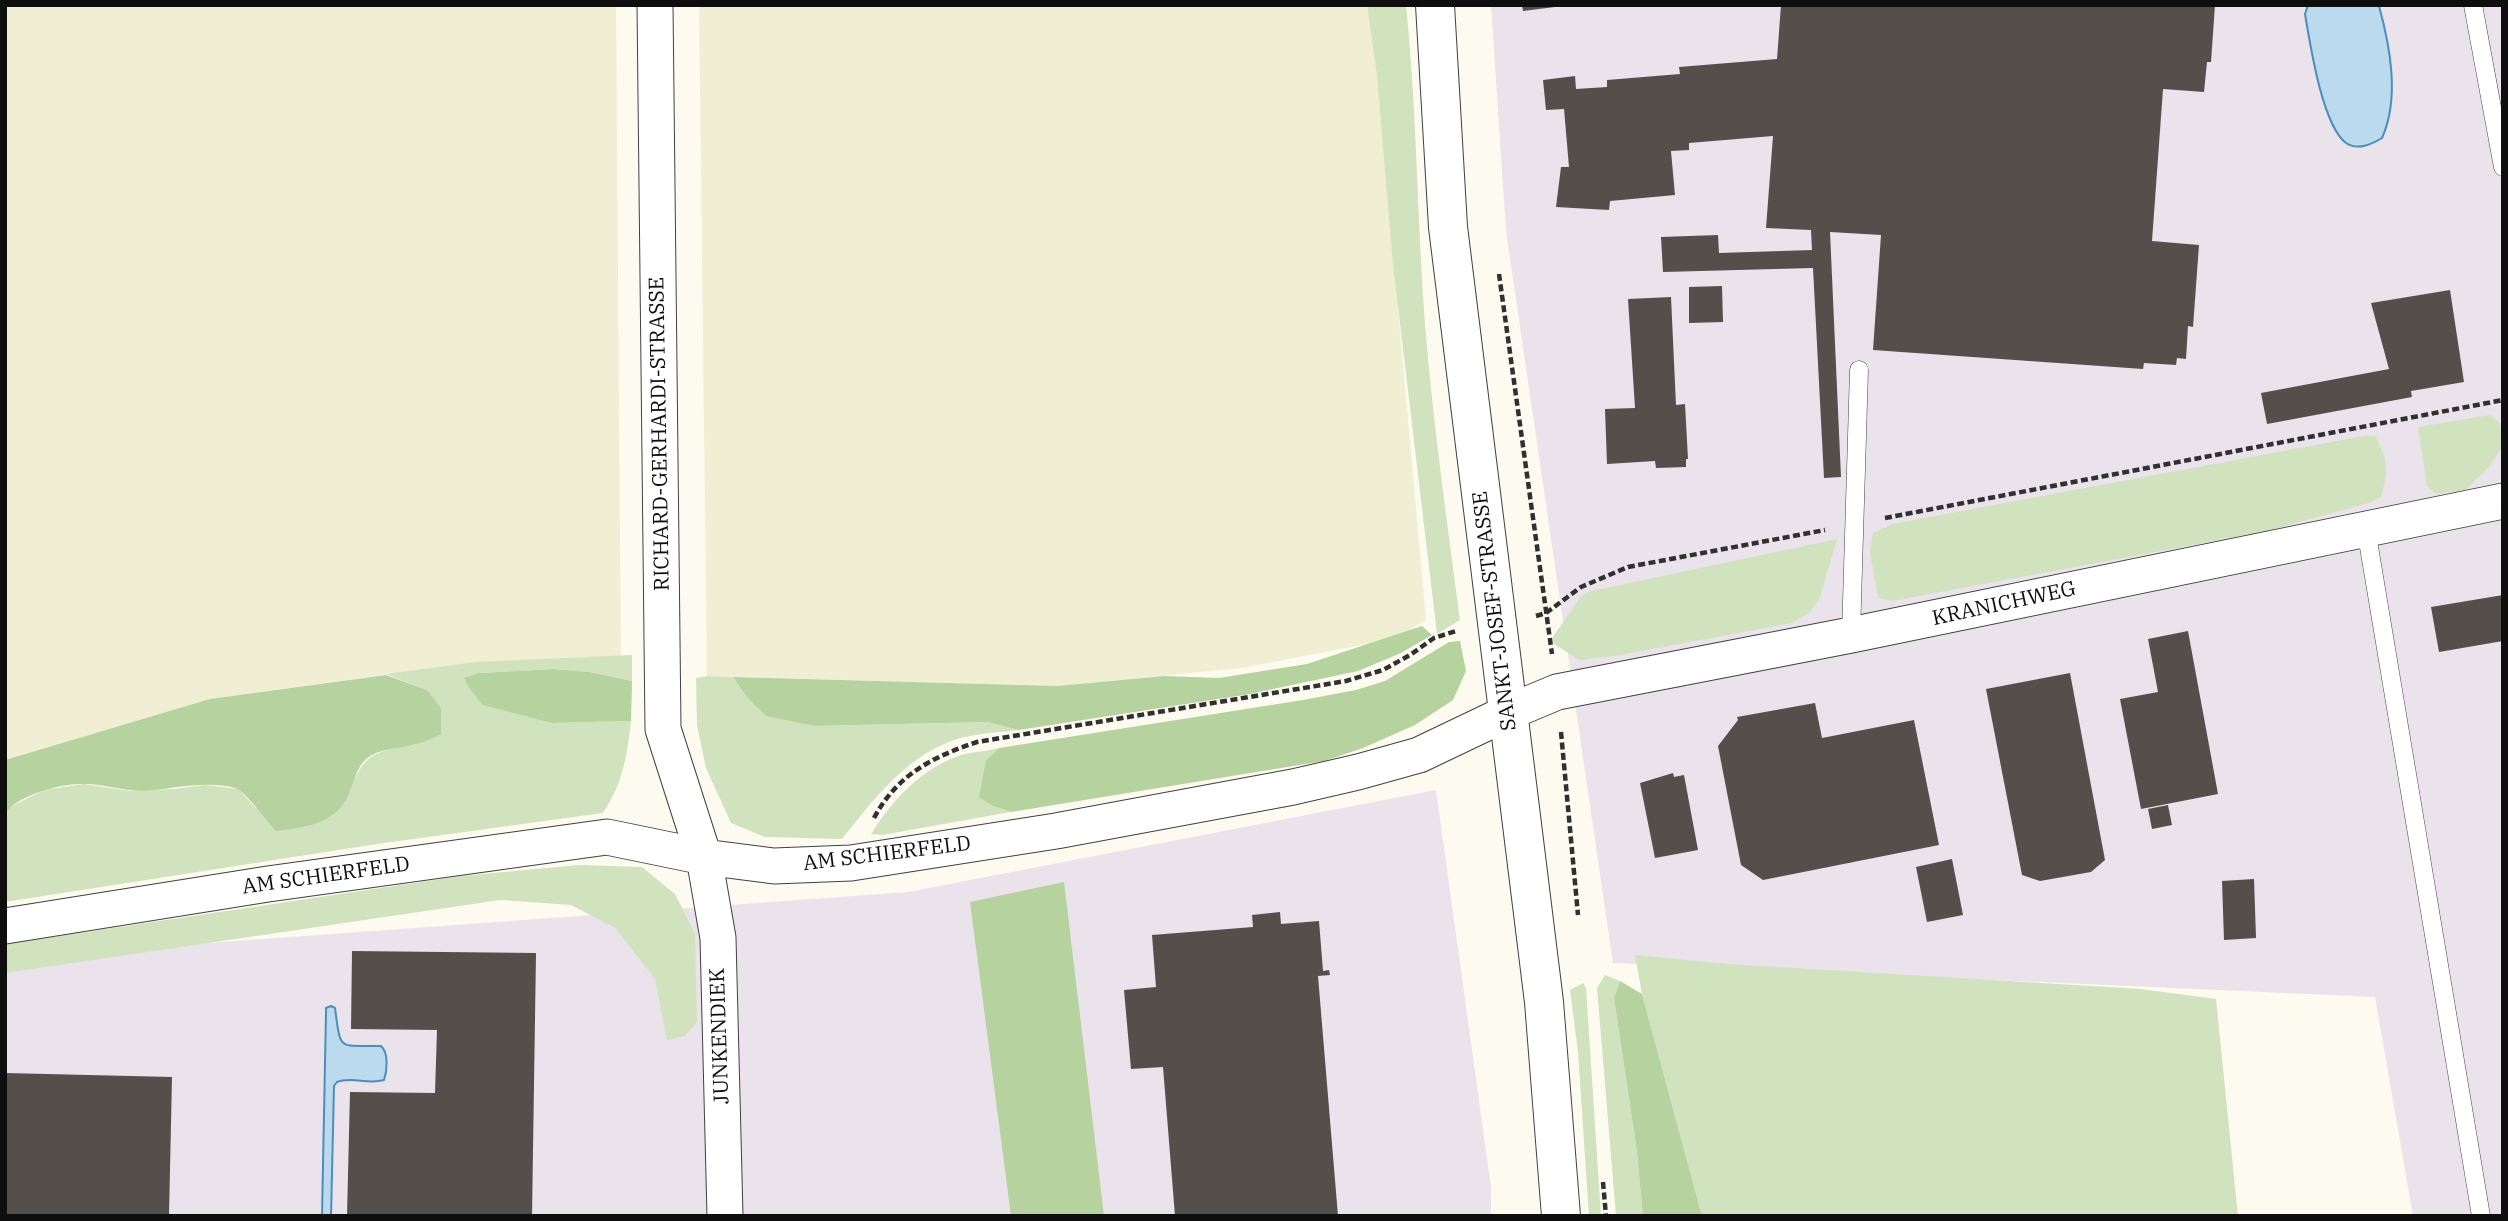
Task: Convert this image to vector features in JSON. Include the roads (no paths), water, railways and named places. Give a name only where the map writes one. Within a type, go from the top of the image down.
[{"type":"street","name":"RICHARD-GERHARDI-STRASSE","points":[[655,5],[663,729],[704,857]]},
{"type":"street","name":"SANKT-JOSEF-STRASSE","points":[[1435,5],[1448,227],[1544,1002],[1561,1216]]},
{"type":"street","name":"KRANICHWEG","points":[[1507,713],[1557,692],[1851,635],[2503,501]]},
{"type":"street","name":"AM SCHIERFELD","points":[[5,926],[268,884],[607,837],[704,857],[774,866],[851,863],[1056,831],[1293,787],[1419,755],[1507,713]]},
{"type":"street","name":"JUNKENDIEK","points":[[704,857],[718,938],[725,1216]]},
{"type":"lane","points":[[2473,5],[2503,167]]},
{"type":"lane","points":[[1851,635],[1859,370]]},
{"type":"lane","points":[[2366,530],[2481,1216]]},
{"type":"water","points":[[2308,5],[2379,6],[2390,55],[2392,89],[2391,106],[2382,138],[2365,146],[2351,145],[2346,143],[2330,119],[2318,83],[2310,44],[2305,14]]},
{"type":"water","points":[[326,1008],[335,1008],[339,1033],[344,1044],[381,1046],[386,1057],[386,1067],[384,1080],[343,1080],[334,1086],[331,1216],[322,1216]]}]
